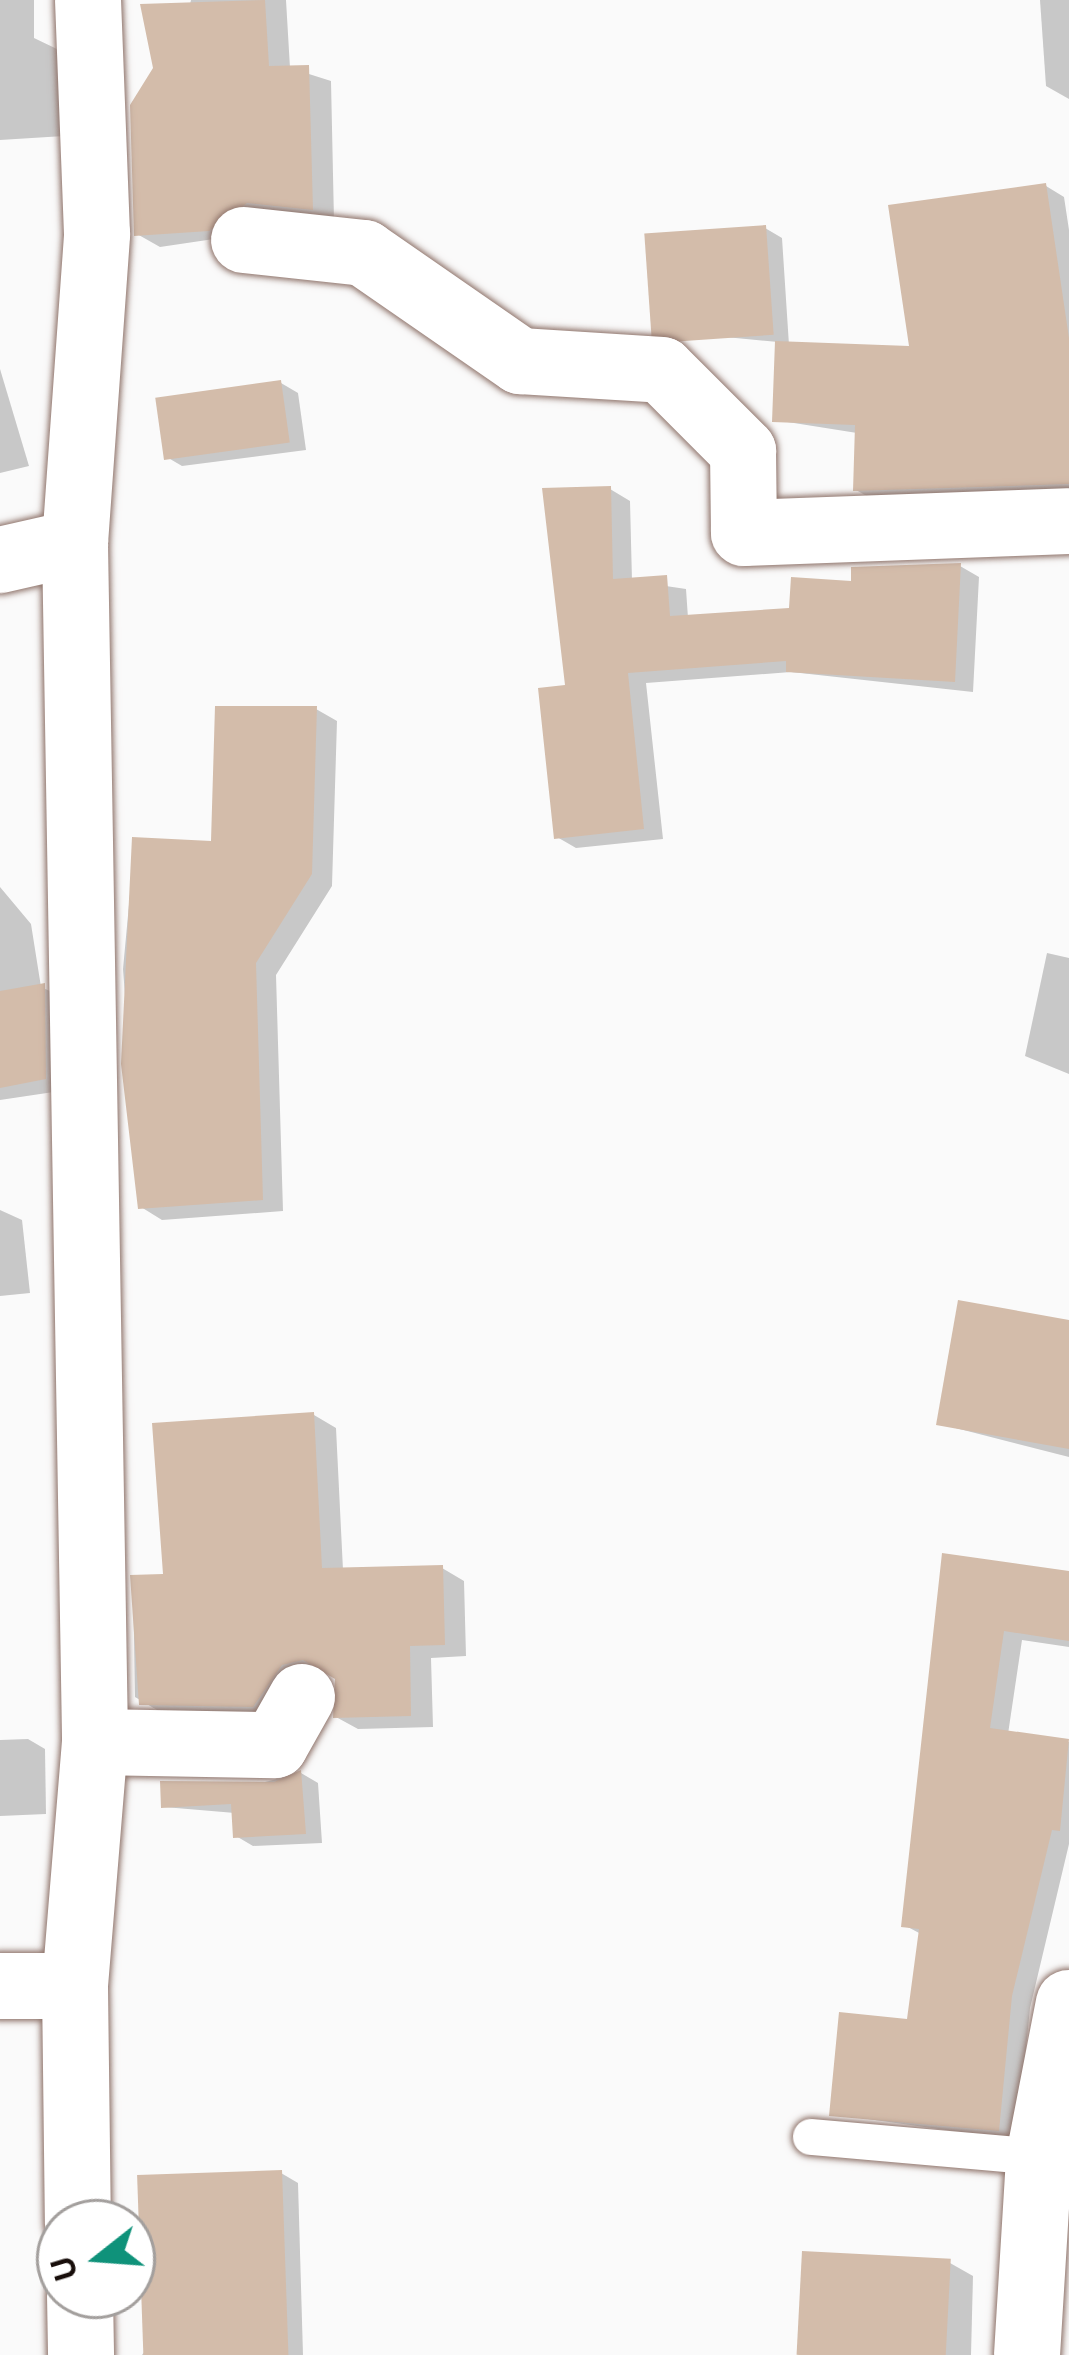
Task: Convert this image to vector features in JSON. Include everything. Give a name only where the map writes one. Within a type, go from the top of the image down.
[{"type":"street","points":[[78,2199],[75,1986],[95,1742],[75,543],[97,234],[88,0]]},
{"type":"street","points":[[244,240],[364,253],[520,361],[638,360],[662,370],[743,451],[744,532],[1069,521]]},
{"type":"street","points":[[0,560],[75,543]]},
{"type":"street","points":[[95,1742],[275,1745],[302,1697]]},
{"type":"street","points":[[0,1986],[75,1986]]},
{"type":"street","points":[[1027,2355],[1039,2157],[1069,2002]]},
{"type":"street","points":[[80,2319],[81,2355]]},
{"type":"lane","points":[[811,2137],[1039,2157]]},
{"type":"building","points":[[265,0],[269,66],[309,65],[313,210],[247,203],[209,231],[134,236],[130,105],[153,68],[140,4]]},
{"type":"building","points":[[1046,183],[1069,338],[1069,484],[853,491],[855,425],[772,422],[775,341],[909,346],[888,205]]},
{"type":"building","points":[[766,225],[774,335],[652,343],[644,234]]},
{"type":"building","points":[[281,380],[290,442],[164,460],[155,398]]},
{"type":"building","points":[[611,486],[613,579],[667,575],[670,616],[789,608],[791,577],[851,581],[851,567],[961,563],[955,682],[786,672],[786,661],[628,673],[644,829],[554,839],[538,688],[565,685],[542,488]]},
{"type":"building","points":[[215,706],[317,706],[312,874],[256,963],[263,1200],[138,1209],[121,1064],[132,837],[211,841]]},
{"type":"building","points":[[45,983],[46,1079],[0,1088],[0,991]]},
{"type":"building","points":[[958,1300],[1069,1320],[1069,1449],[936,1425]]},
{"type":"building","points":[[314,1412],[322,1568],[443,1565],[445,1645],[410,1646],[411,1716],[333,1718],[335,1679],[303,1660],[282,1665],[253,1707],[139,1705],[130,1575],[163,1574],[152,1423]]},
{"type":"building","points":[[942,1553],[1069,1571],[1069,1641],[1004,1631],[990,1728],[1069,1739],[1060,1831],[1052,1830],[1012,1996],[999,2131],[829,2116],[839,2012],[907,2019],[919,1929],[901,1927]]},
{"type":"building","points":[[301,1770],[306,1834],[233,1838],[231,1804],[161,1808],[160,1781],[274,1782]]},
{"type":"building","points":[[282,2170],[288,2355],[143,2355],[142,2319],[156,2319],[156,2199],[138,2199],[137,2175]]},
{"type":"building","points":[[802,2251],[951,2259],[946,2355],[797,2355]]}]
